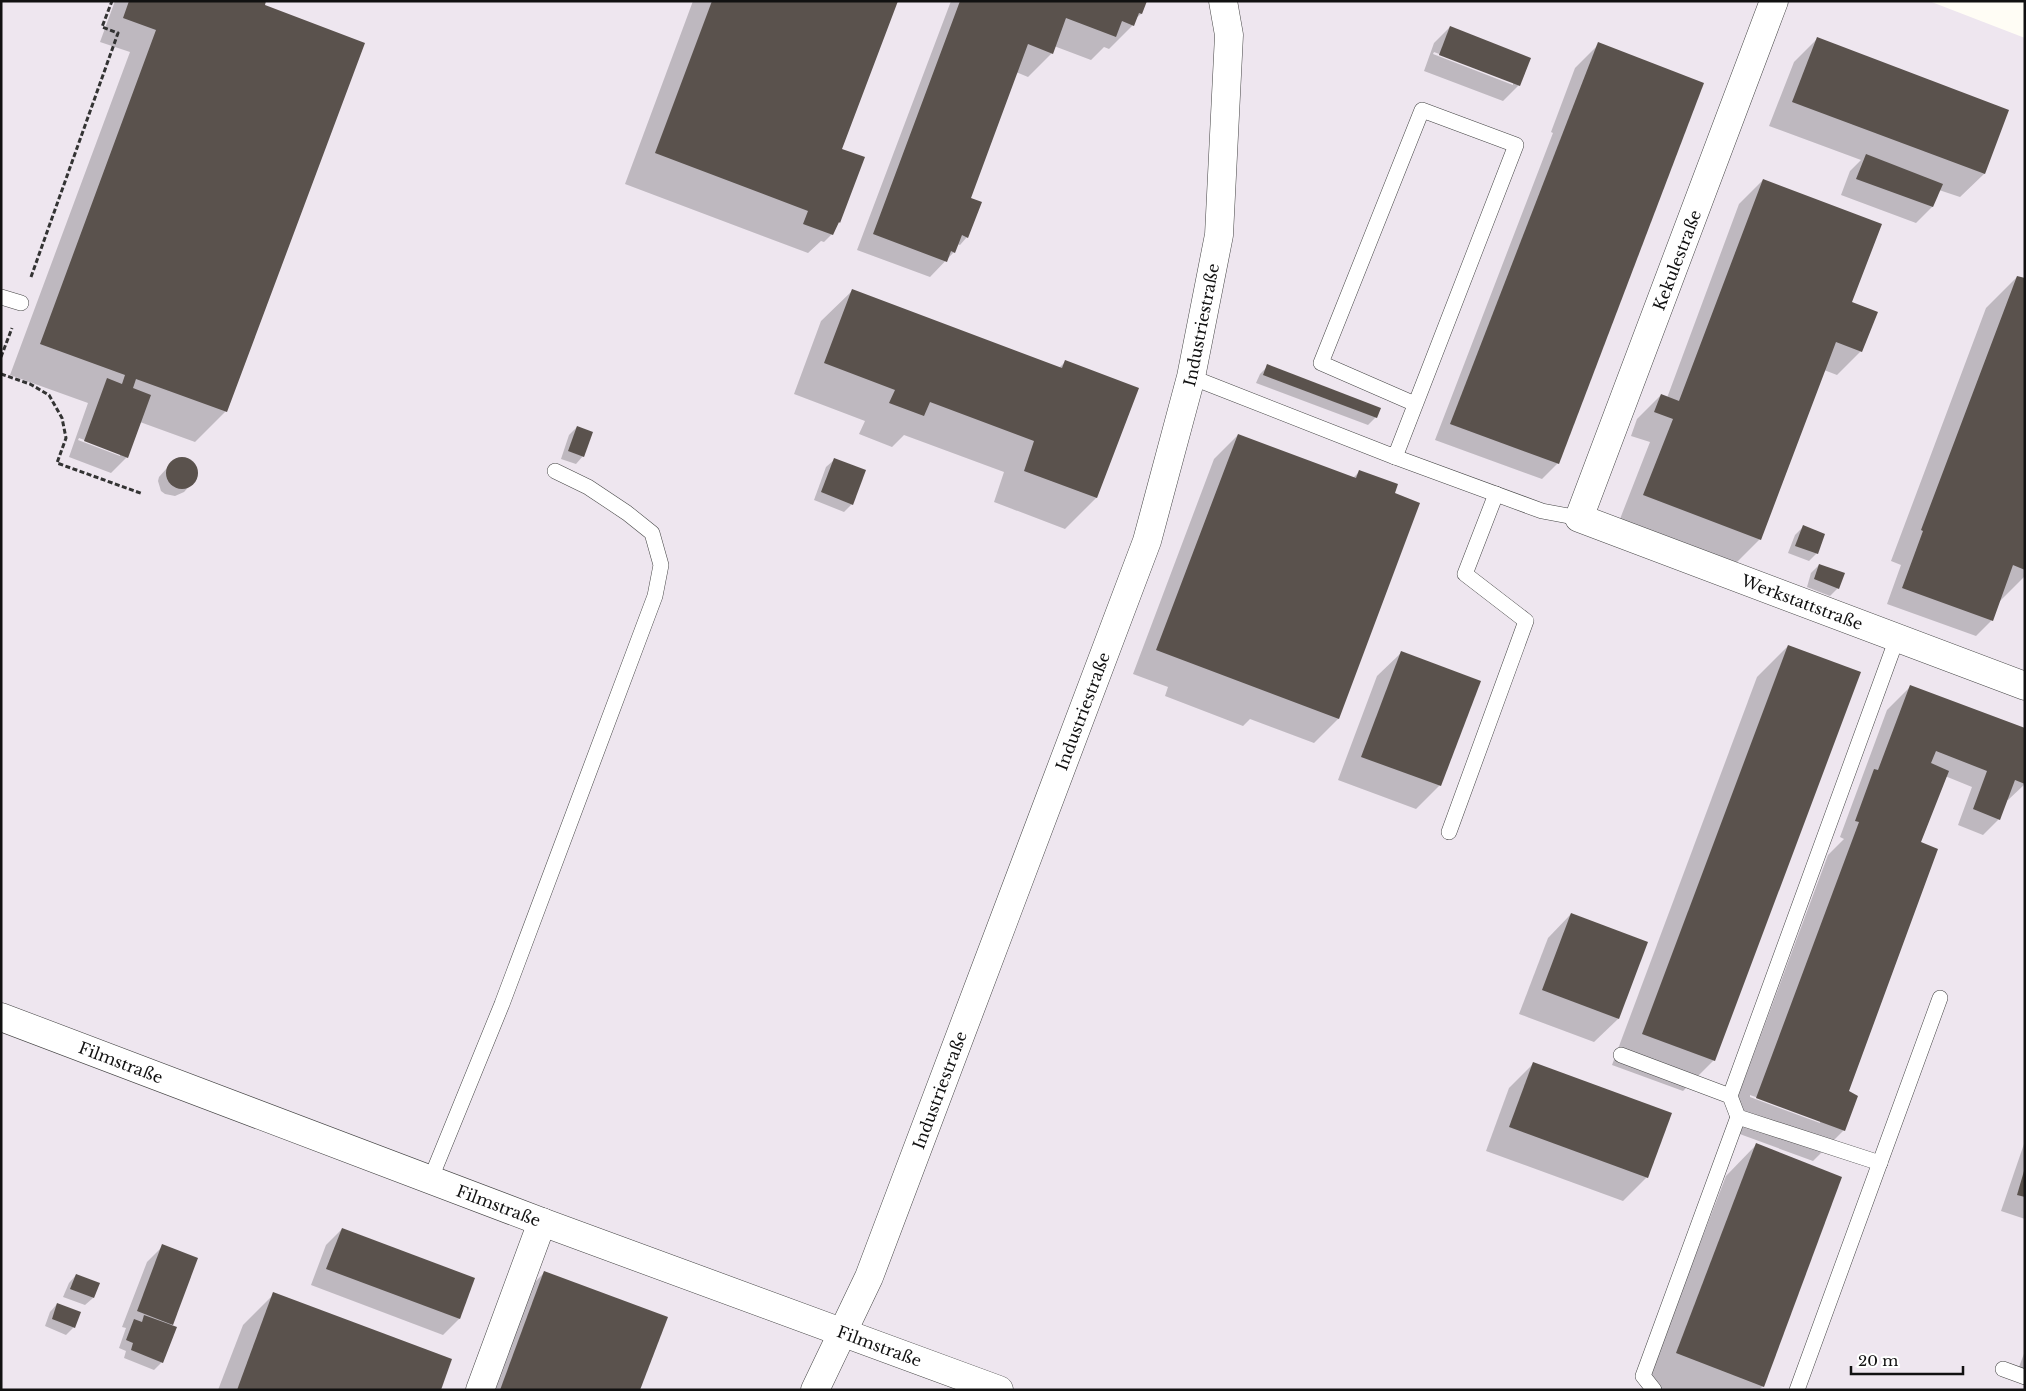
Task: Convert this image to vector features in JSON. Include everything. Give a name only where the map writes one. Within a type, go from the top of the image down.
[{"type":"street","name":"Industriestraße","points":[[815,1390],[869,1277],[1147,541],[1191,377],[1219,235],[1228,35],[1224,1]]},
{"type":"street","name":"Kekulestraße","points":[[1579,518],[1774,1]]},
{"type":"street","name":"Werkstattstraße","points":[[1579,518],[2025,686]]},
{"type":"street","name":"Filmstraße","points":[[1,1017],[431,1178],[542,1222],[999,1390]]},
{"type":"street","points":[[480,1390],[542,1222]]},
{"type":"lane","points":[[1395,457],[1516,145],[1422,110],[1321,363],[1415,404]]},
{"type":"lane","points":[[1,297],[21,303]]},
{"type":"lane","points":[[1191,377],[1395,457],[1542,511],[1579,518]]},
{"type":"lane","points":[[431,1178],[502,1004],[655,596],[660,565],[652,533],[627,513],[588,488],[555,471]]},
{"type":"lane","points":[[1449,832],[1526,621],[1465,574],[1496,494]]},
{"type":"lane","points":[[1654,1390],[1643,1376],[1738,1117],[1730,1096],[1897,638]]},
{"type":"lane","points":[[1797,1390],[1940,998]]},
{"type":"lane","points":[[1621,1055],[1730,1096]]},
{"type":"lane","points":[[1738,1117],[1880,1164]]},
{"type":"lane","points":[[2003,1369],[2025,1377]]},
{"type":"path","points":[[1,358],[118,33],[102,27],[112,1]]},
{"type":"path","points":[[1,374],[30,384],[49,395],[62,418],[66,438],[57,463],[143,494]]},
{"type":"shaded area","points":[[1,1],[1929,1],[2025,38],[2025,1390],[1,1390]]},
{"type":"building","points":[[129,1],[266,1],[265,5],[365,43],[227,412],[136,379],[133,388],[151,395],[128,458],[84,441],[107,378],[122,384],[125,375],[40,344],[156,30],[123,18]]},
{"type":"building","points":[[712,1],[898,1],[842,149],[865,157],[840,223],[833,235],[803,224],[808,211],[655,153]]},
{"type":"building","points":[[960,1],[1147,1],[1142,14],[1139,13],[1134,26],[1122,21],[1116,37],[1066,18],[1053,54],[1028,44],[971,198],[982,202],[968,238],[962,235],[955,253],[951,251],[947,262],[873,234]]},
{"type":"building","points":[[1450,26],[1531,58],[1520,86],[1439,55]]},
{"type":"building","points":[[1817,37],[2009,110],[1985,174],[1792,102]]},
{"type":"building","points":[[1598,42],[1704,83],[1559,464],[1450,424]]},
{"type":"building","points":[[1866,154],[1943,184],[1933,207],[1856,179]]},
{"type":"building","points":[[1763,179],[1882,224],[1852,302],[1878,312],[1862,352],[1836,342],[1761,540],[1643,495],[1673,419],[1654,412],[1661,394],[1679,401]]},
{"type":"building","points":[[2017,276],[2025,278],[2025,570],[2013,565],[1993,621],[1902,588],[1923,531],[1921,530]]},
{"type":"building","points":[[852,289],[1062,368],[1065,360],[1139,388],[1097,498],[1024,471],[1034,441],[930,402],[924,416],[889,403],[895,390],[824,363]]},
{"type":"building","points":[[1267,364],[1381,408],[1377,418],[1263,375]]},
{"type":"building","points":[[577,426],[593,432],[584,457],[568,451]]},
{"type":"building","points":[[1238,434],[1356,478],[1359,470],[1398,484],[1395,493],[1420,503],[1339,719],[1156,650]]},
{"type":"building","points":[[182,457],[188,458],[193,462],[197,467],[197,479],[193,484],[188,488],[182,489],[176,488],[171,484],[167,479],[166,473],[167,467],[171,462],[176,458]]},
{"type":"building","points":[[834,458],[866,470],[853,505],[821,492]]},
{"type":"building","points":[[1803,525],[1825,534],[1818,554],[1795,546]]},
{"type":"building","points":[[1819,564],[1845,573],[1839,589],[1814,579]]},
{"type":"building","points":[[1788,645],[1861,672],[1715,1061],[1642,1034]]},
{"type":"building","points":[[1401,651],[1481,681],[1441,786],[1361,757]]},
{"type":"building","points":[[1910,685],[2025,728],[2025,784],[2015,780],[2000,820],[1973,809],[1987,771],[1936,751],[1931,763],[1949,771],[1921,842],[1938,849],[1849,1091],[1858,1096],[1845,1131],[1756,1098],[1859,822],[1855,821],[1874,769],[1878,770]]},
{"type":"building","points":[[1571,913],[1648,942],[1619,1019],[1542,990]]},
{"type":"building","points":[[1533,1062],[1672,1113],[1648,1178],[1509,1127]]},
{"type":"building","points":[[1756,1143],[1842,1177],[1764,1387],[1676,1353]]},
{"type":"building","points":[[2025,1171],[2025,1197],[2017,1195]]},
{"type":"building","points":[[342,1228],[475,1278],[460,1319],[326,1269]]},
{"type":"building","points":[[162,1244],[198,1258],[173,1325],[137,1311]]},
{"type":"building","points":[[544,1271],[668,1317],[640,1390],[500,1390]]},
{"type":"building","points":[[76,1274],[100,1283],[94,1298],[70,1289]]},
{"type":"building","points":[[273,1292],[452,1359],[441,1390],[237,1390]]},
{"type":"building","points":[[57,1303],[81,1312],[75,1328],[52,1319]]},
{"type":"building","points":[[144,1315],[177,1327],[163,1363],[131,1350],[133,1343],[126,1340],[134,1319],[142,1322]]}]
